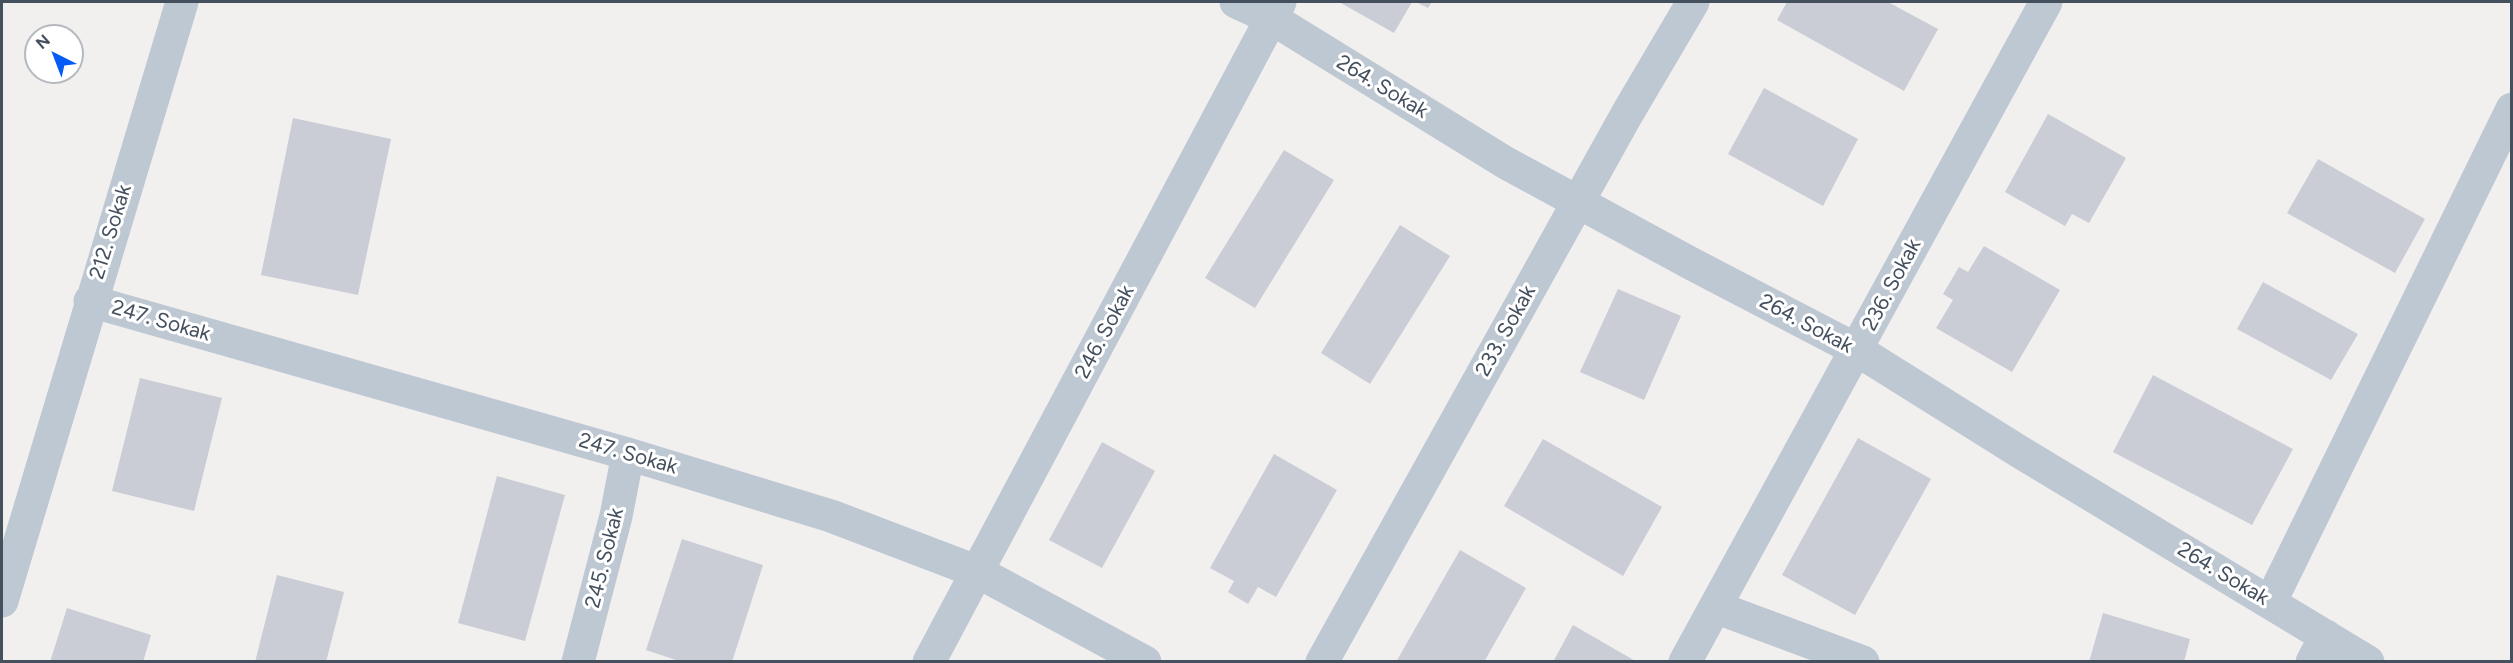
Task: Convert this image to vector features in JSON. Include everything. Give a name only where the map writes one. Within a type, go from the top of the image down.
[{"type":"street","name":"212. Sokak","points":[[2,601],[90,301],[182,2]]},
{"type":"street","name":"264. Sokak","points":[[1236,2],[1275,10],[1506,163],[1857,350],[2270,603],[2319,649],[2368,662]]},
{"type":"street","name":"233. Sokak","points":[[1322,662],[1579,201],[1693,2]]},
{"type":"street","name":"236. Sokak","points":[[1685,662],[2046,2]]},
{"type":"street","name":"246. Sokak","points":[[929,662],[1275,10]]},
{"type":"street","points":[[2270,603],[2511,108]]},
{"type":"street","name":"247. Sokak","points":[[90,301],[628,454],[831,516],[978,572],[1145,662]]},
{"type":"street","name":"245. Sokak","points":[[578,662],[616,516],[628,454]]},
{"type":"street","points":[[1716,607],[1863,662]]},
{"type":"building","points":[[1339,2],[1412,2],[1394,33]]},
{"type":"building","points":[[1416,2],[1432,2],[1428,8]]},
{"type":"building","points":[[1787,2],[1888,2],[1938,29],[1904,91],[1777,20]]},
{"type":"building","points":[[1764,88],[1858,139],[1823,206],[1728,154]]},
{"type":"building","points":[[2048,114],[2126,158],[2089,223],[2072,214],[2065,226],[2005,192]]},
{"type":"building","points":[[293,118],[391,139],[358,295],[261,275]]},
{"type":"building","points":[[1284,150],[1334,180],[1255,308],[1205,278]]},
{"type":"building","points":[[2318,159],[2425,219],[2395,273],[2287,213]]},
{"type":"building","points":[[1400,225],[1450,256],[1370,384],[1321,353]]},
{"type":"building","points":[[1984,246],[2060,290],[2012,372],[1936,328],[1953,300],[1943,294],[1959,267],[1968,272]]},
{"type":"building","points":[[2263,282],[2358,334],[2331,380],[2237,329]]},
{"type":"building","points":[[1618,289],[1681,316],[1644,400],[1580,372]]},
{"type":"building","points":[[2153,375],[2293,449],[2252,525],[2113,452]]},
{"type":"building","points":[[140,378],[222,398],[194,511],[112,491]]},
{"type":"building","points":[[1858,438],[1931,479],[1855,615],[1782,575]]},
{"type":"building","points":[[1543,439],[1662,507],[1623,576],[1504,506]]},
{"type":"building","points":[[1102,442],[1155,471],[1102,568],[1049,540]]},
{"type":"building","points":[[1274,454],[1337,490],[1276,597],[1258,587],[1248,604],[1228,592],[1234,581],[1210,568]]},
{"type":"building","points":[[497,476],[565,495],[525,641],[458,623]]},
{"type":"building","points":[[682,539],[763,565],[732,662],[682,662],[646,650]]},
{"type":"building","points":[[1460,550],[1526,588],[1484,662],[1396,662]]},
{"type":"building","points":[[277,575],[344,592],[326,662],[255,662]]},
{"type":"building","points":[[67,608],[151,635],[143,662],[50,662]]},
{"type":"building","points":[[2103,613],[2190,639],[2184,662],[2089,662]]},
{"type":"building","points":[[1573,625],[1637,662],[1553,662]]}]
